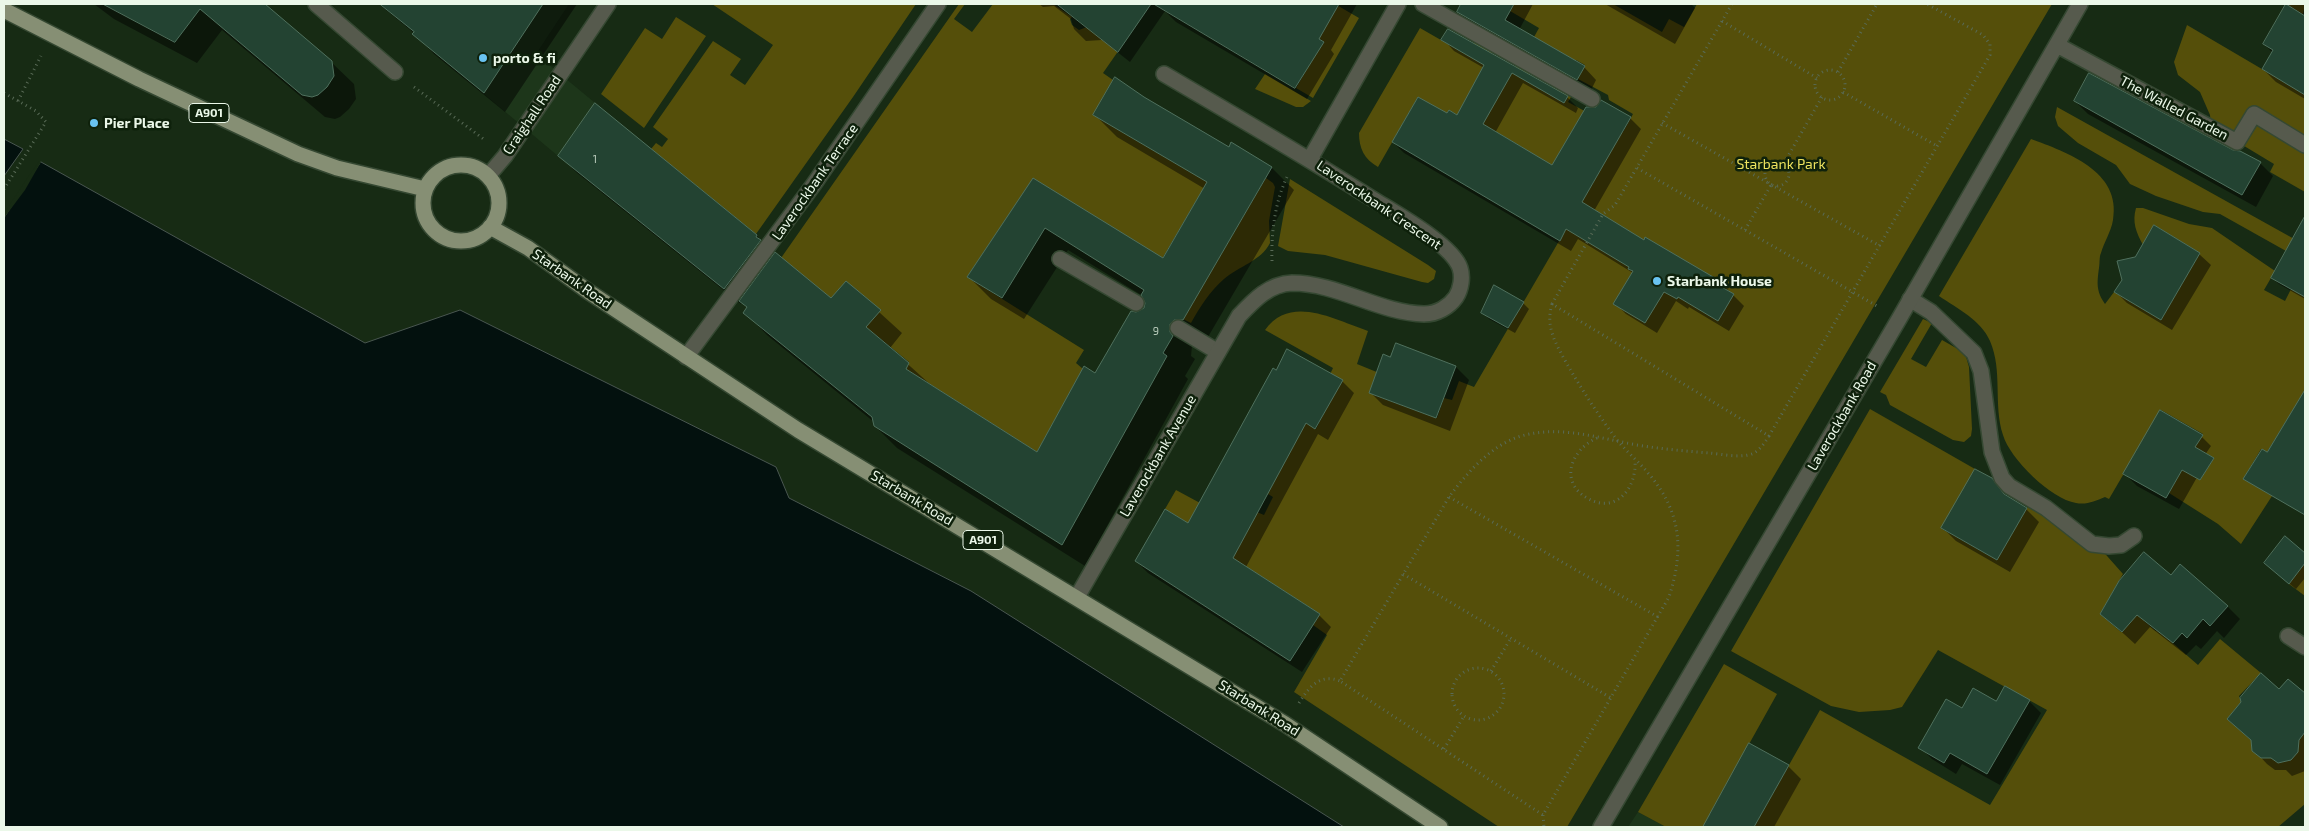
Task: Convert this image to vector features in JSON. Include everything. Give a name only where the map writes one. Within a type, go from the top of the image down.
[{"type":"main road","name":"A901","points":[[4,10],[51,35],[298,154],[337,168],[425,189]]},
{"type":"main road","points":[[452,165],[468,165],[488,176],[496,187],[499,201],[497,214],[490,227],[480,236],[468,240],[454,241],[442,236],[431,227],[424,216],[422,203],[425,189],[432,176],[452,165]]},
{"type":"main road","name":"Starbank Road","points":[[490,227],[528,248],[589,292],[798,430],[1077,596],[1285,724],[1440,827]]},
{"type":"street","points":[[316,4],[395,72]]},
{"type":"street","name":"Craighall Road","points":[[488,176],[505,156],[608,4]]},
{"type":"street","name":"Laverockbank Terrace","points":[[686,356],[803,200],[938,4]]},
{"type":"street","points":[[1305,156],[1398,4]]},
{"type":"street","points":[[1423,4],[1592,100]]},
{"type":"street","name":"Laverockbank Road","points":[[1601,827],[2080,4]]},
{"type":"street","name":"The Walled Garden","points":[[2057,45],[2237,142],[2254,114],[2305,145]]},
{"type":"street","name":"Laverockbank Crescent","points":[[1164,74],[1305,156],[1422,231],[1444,248],[1460,267],[1461,282],[1459,292],[1452,302],[1440,311],[1425,314],[1397,310],[1312,284],[1291,283],[1275,286],[1254,299],[1239,316]]},
{"type":"street","points":[[1060,259],[1136,304]]},
{"type":"street","points":[[1910,299],[1931,312],[1964,340],[1974,353],[1981,371],[1992,452],[2002,478],[2009,486],[2046,508],[2092,544],[2109,546],[2121,544],[2134,536]]},
{"type":"street","name":"Laverockbank Avenue","points":[[1077,596],[1239,316]]},
{"type":"street","points":[[1178,328],[1218,352]]},
{"type":"street","points":[[2288,636],[2305,647]]},
{"type":"path","points":[[1544,827],[1542,815],[1669,598],[1677,573],[1679,542],[1670,504],[1660,489],[1618,441],[1573,375],[1552,336],[1548,322],[1552,304],[1603,214],[1615,205],[1732,4]]},
{"type":"path","points":[[1838,72],[1877,4]]},
{"type":"path","points":[[1340,681],[1449,497],[1460,482],[1486,456],[1519,437],[1559,431],[1579,432],[1596,438],[1606,437],[1655,448],[1746,455],[1760,449],[1770,436],[1990,55],[1991,48],[1983,35],[1928,4]]},
{"type":"path","points":[[1722,21],[1817,78]]},
{"type":"path","points":[[18,101],[51,35]]},
{"type":"path","points":[[1826,71],[1838,72],[1845,82],[1843,92],[1834,99],[1822,97],[1816,89],[1817,78],[1826,71]]},
{"type":"path","points":[[395,72],[505,156]]},
{"type":"path","points":[[1843,92],[1938,146]]},
{"type":"path","points":[[4,93],[36,111],[46,122],[4,190]]},
{"type":"path","points":[[1784,163],[1822,97]]},
{"type":"path","points":[[1662,123],[1880,246]]},
{"type":"path","points":[[1275,286],[1272,258],[1275,212],[1278,197],[1305,156]]},
{"type":"path","points":[[1774,161],[1784,163],[1789,171],[1788,180],[1780,186],[1771,185],[1765,177],[1766,168],[1774,161]]},
{"type":"path","points":[[1637,168],[1852,293]]},
{"type":"path","points":[[1745,230],[1771,185]]},
{"type":"path","points":[[1552,304],[1770,436]]},
{"type":"path","points":[[1596,438],[1580,448],[1571,465],[1572,478],[1587,498],[1599,502],[1612,501],[1624,496],[1632,485],[1636,473],[1635,459]]},
{"type":"path","points":[[1449,497],[1658,617]]},
{"type":"path","points":[[1403,574],[1611,698]]},
{"type":"path","points":[[1491,671],[1511,638]]},
{"type":"path","points":[[1471,668],[1482,668],[1491,671],[1499,678],[1503,688],[1504,698],[1500,707],[1493,715],[1484,719],[1464,716],[1456,709],[1452,700],[1455,680],[1462,672],[1471,668]]},
{"type":"path","points":[[1303,697],[1315,682],[1321,679],[1334,678],[1542,815]]},
{"type":"path","points":[[1444,750],[1464,716]]},
{"type":"shaded area","points":[[489,4],[569,4],[536,54],[641,141],[601,192],[447,63]]},
{"type":"shaded area","points":[[4,139],[23,149],[4,176]]},
{"type":"shaded area","points":[[41,162],[365,343],[460,310],[776,467],[789,498],[971,591],[1344,827],[4,827],[4,218]]},
{"type":"shaded area","points":[[1638,812],[1666,827],[1628,827]]},
{"type":"green space","points":[[712,4],[916,4],[756,234],[651,149],[656,143],[662,147],[668,139],[653,127],[713,41],[741,59],[730,75],[745,85],[773,45]]},
{"type":"green space","points":[[959,4],[965,4],[954,19],[972,32],[993,4],[1053,4],[1072,17],[1070,19],[1072,25],[1079,30],[1087,27],[1119,50],[1103,73],[1113,80],[1093,115],[1183,168],[1215,169],[1162,259],[1033,179],[967,277],[1084,350],[1076,363],[1083,369],[1037,452],[906,369],[909,362],[781,258]]},
{"type":"green space","points":[[1243,4],[1335,4],[1359,18],[1313,98],[1296,88],[1323,41],[1313,35],[1241,7]]},
{"type":"green space","name":"Starbank Park","points":[[1514,4],[1613,4],[1662,32],[1669,19],[1684,27],[1697,4],[2052,4],[1567,827],[1499,827],[1294,692],[1327,635],[1313,625],[1320,614],[1228,555],[1199,530],[1165,509],[1176,490],[1226,517],[1257,512],[1264,515],[1273,497],[1256,487],[1306,423],[1316,429],[1325,411],[1315,406],[1333,368],[1265,330],[1276,319],[1287,313],[1314,313],[1328,316],[1368,331],[1357,364],[1384,375],[1376,396],[1437,418],[1444,398],[1452,400],[1459,381],[1474,387],[1601,169],[1549,186],[1522,147],[1486,126],[1461,117],[1449,110],[1440,123],[1428,103],[1418,97],[1378,167],[1363,153],[1359,133],[1420,28],[1467,55],[1474,42],[1492,52],[1479,76],[1502,90],[1516,66],[1530,73],[1525,80],[1549,94],[1553,87],[1571,97],[1568,102],[1623,132],[1633,114],[1609,100],[1608,95],[1578,79],[1585,65],[1576,60],[1568,73],[1534,37],[1539,28],[1510,11]]},
{"type":"green space","points":[[2286,4],[2305,4],[2303,14]]},
{"type":"green space","points":[[676,17],[706,36],[644,128],[601,94],[645,28],[662,39]]},
{"type":"green space","points":[[2187,25],[2301,92],[2305,86],[2305,192],[2270,172],[2274,164],[2211,126],[2210,115],[2200,92],[2178,75],[2174,62]]},
{"type":"green space","points":[[1265,74],[1311,101],[1303,107],[1296,107],[1255,89]]},
{"type":"green space","points":[[2057,107],[2305,245],[2305,257],[2289,247],[2286,251],[2220,214],[2203,212],[2156,196],[2130,184],[2116,165],[2078,143],[2058,126],[2055,117]]},
{"type":"green space","points":[[2031,139],[2075,157],[2100,176],[2109,188],[2113,203],[2113,220],[2100,255],[2098,283],[2100,295],[2105,304],[2114,292],[2161,320],[2200,253],[2154,225],[2143,245],[2135,227],[2136,208],[2143,208],[2189,224],[2212,228],[2275,271],[2264,290],[2285,301],[2291,289],[2305,297],[2305,415],[2294,408],[2271,454],[2261,449],[2244,478],[2272,496],[2241,544],[2218,524],[2169,493],[2182,470],[2200,480],[2214,458],[2195,447],[2203,434],[2161,410],[2109,499],[2105,497],[2084,503],[2066,500],[2044,486],[2033,476],[2007,445],[2000,423],[1996,364],[1990,341],[1975,321],[1939,296]]},
{"type":"green space","points":[[1266,178],[1275,187],[1269,221],[1270,243],[1261,254],[1230,274],[1214,289],[1191,323],[1183,319]]},
{"type":"green space","points":[[1290,179],[1428,265],[1436,271],[1434,279],[1428,283],[1422,282],[1325,255],[1288,251],[1278,246]]},
{"type":"green space","points":[[1923,319],[1932,323],[1911,359],[1926,367],[1942,340],[1965,353],[1969,367],[1972,429],[1971,436],[1964,442],[1953,440],[1890,405],[1886,395],[1880,392]]},
{"type":"green space","points":[[1870,409],[1975,469],[1942,529],[1997,560],[2031,501],[2100,548],[2123,574],[2100,614],[2121,632],[2139,612],[2146,618],[2144,621],[2156,631],[2158,630],[2198,665],[2220,639],[2261,673],[2239,696],[2241,702],[2227,719],[2278,763],[2305,732],[2305,804],[2278,827],[1754,827],[1820,710],[1990,805],[2047,710],[1938,650],[1902,707],[1890,710],[1859,712],[1831,706],[1731,651]]},
{"type":"green space","points":[[2305,563],[2305,596],[2289,584]]},
{"type":"green space","points":[[1724,664],[1777,694],[1710,814],[1733,827],[1666,827],[1638,812]]},
{"type":"pier","points":[[39,161],[41,162],[25,190],[4,218],[4,213]]},
{"type":"building","points":[[103,4],[265,4],[332,61],[334,76],[327,87],[318,95],[312,97],[302,95],[200,9],[175,42]]},
{"type":"building","points":[[380,4],[543,4],[484,93],[412,34],[414,32]]},
{"type":"building","points":[[1057,4],[1151,4],[1118,52]]},
{"type":"building","points":[[1154,4],[1339,4],[1319,39],[1324,42],[1295,88]]},
{"type":"building","points":[[1461,4],[1514,4],[1505,20],[1585,66],[1577,80],[1457,12]]},
{"type":"building","points":[[2286,4],[2305,16],[2305,95],[2262,69],[2273,50],[2263,44]]},
{"type":"building","points":[[1448,29],[1568,96],[1564,103],[1512,73],[1483,124],[1552,165],[1586,107],[1596,107],[1601,100],[1631,117],[1582,202],[1644,240],[1645,237],[1720,281],[1718,285],[1734,294],[1718,321],[1678,297],[1677,299],[1664,292],[1645,323],[1613,304],[1633,271],[1628,269],[1629,267],[1566,229],[1560,241],[1392,142],[1418,97],[1447,113],[1449,110],[1457,115],[1484,65],[1441,40]]},
{"type":"building","points":[[2089,73],[2233,150],[2240,151],[2261,162],[2242,195],[2074,101]]},
{"type":"building","points":[[1115,77],[1144,97],[1229,147],[1231,142],[1272,167],[1183,320],[1174,320],[1170,324],[1170,332],[1173,336],[1163,353],[1167,356],[1062,545],[874,426],[872,417],[743,313],[747,307],[739,301],[775,252],[831,298],[846,281],[881,310],[866,327],[909,363],[906,369],[1037,452],[1084,366],[1095,373],[1131,311],[1136,312],[1144,308],[1145,303],[1141,295],[1144,290],[1045,228],[1002,298],[967,277],[1033,178],[1163,258],[1207,182],[1093,115]]},
{"type":"building","points":[[595,103],[761,240],[724,289],[558,156]]},
{"type":"building","points":[[2305,216],[2305,297],[2271,278]]},
{"type":"building","points":[[2154,225],[2200,253],[2161,320],[2114,292],[2122,280],[2117,261],[2135,257]]},
{"type":"building","points":[[1494,285],[1524,302],[1508,328],[1481,313]]},
{"type":"building","points":[[1396,343],[1456,366],[1436,418],[1369,393],[1383,354],[1390,357]]},
{"type":"building","points":[[1287,349],[1343,380],[1315,429],[1306,423],[1233,558],[1320,614],[1290,661],[1135,561],[1165,509],[1188,523],[1273,368],[1276,370]]},
{"type":"building","points":[[2305,390],[2305,515],[2243,479],[2262,449],[2267,452]]},
{"type":"building","points":[[2160,410],[2203,435],[2195,447],[2214,458],[2200,480],[2182,470],[2166,498],[2123,474]]},
{"type":"building","points":[[1975,469],[1992,478],[2004,494],[2027,508],[1997,560],[1941,528]]},
{"type":"building","points":[[2285,536],[2305,553],[2305,563],[2289,584],[2264,563]]},
{"type":"building","points":[[2144,552],[2171,575],[2180,564],[2228,606],[2210,626],[2203,619],[2187,638],[2182,633],[2173,643],[2137,615],[2122,632],[2100,614],[2119,581]]},
{"type":"building","points":[[2261,673],[2279,689],[2288,679],[2305,693],[2305,732],[2299,740],[2298,752],[2291,760],[2278,763],[2271,758],[2261,758],[2252,751],[2251,740],[2227,719],[2241,702],[2240,698]]},
{"type":"building","points":[[2005,686],[2030,700],[1987,774],[1950,753],[1944,763],[1918,748],[1946,699],[1962,708],[1973,688],[1996,701]]},
{"type":"building","points":[[1749,743],[1789,765],[1754,827],[1703,827]]},
{"type":"place","name":"porto & fi","points":[[483,58]]},
{"type":"place","name":"Pier Place","points":[[94,123]]},
{"type":"place","name":"Starbank House","points":[[1657,281]]}]
